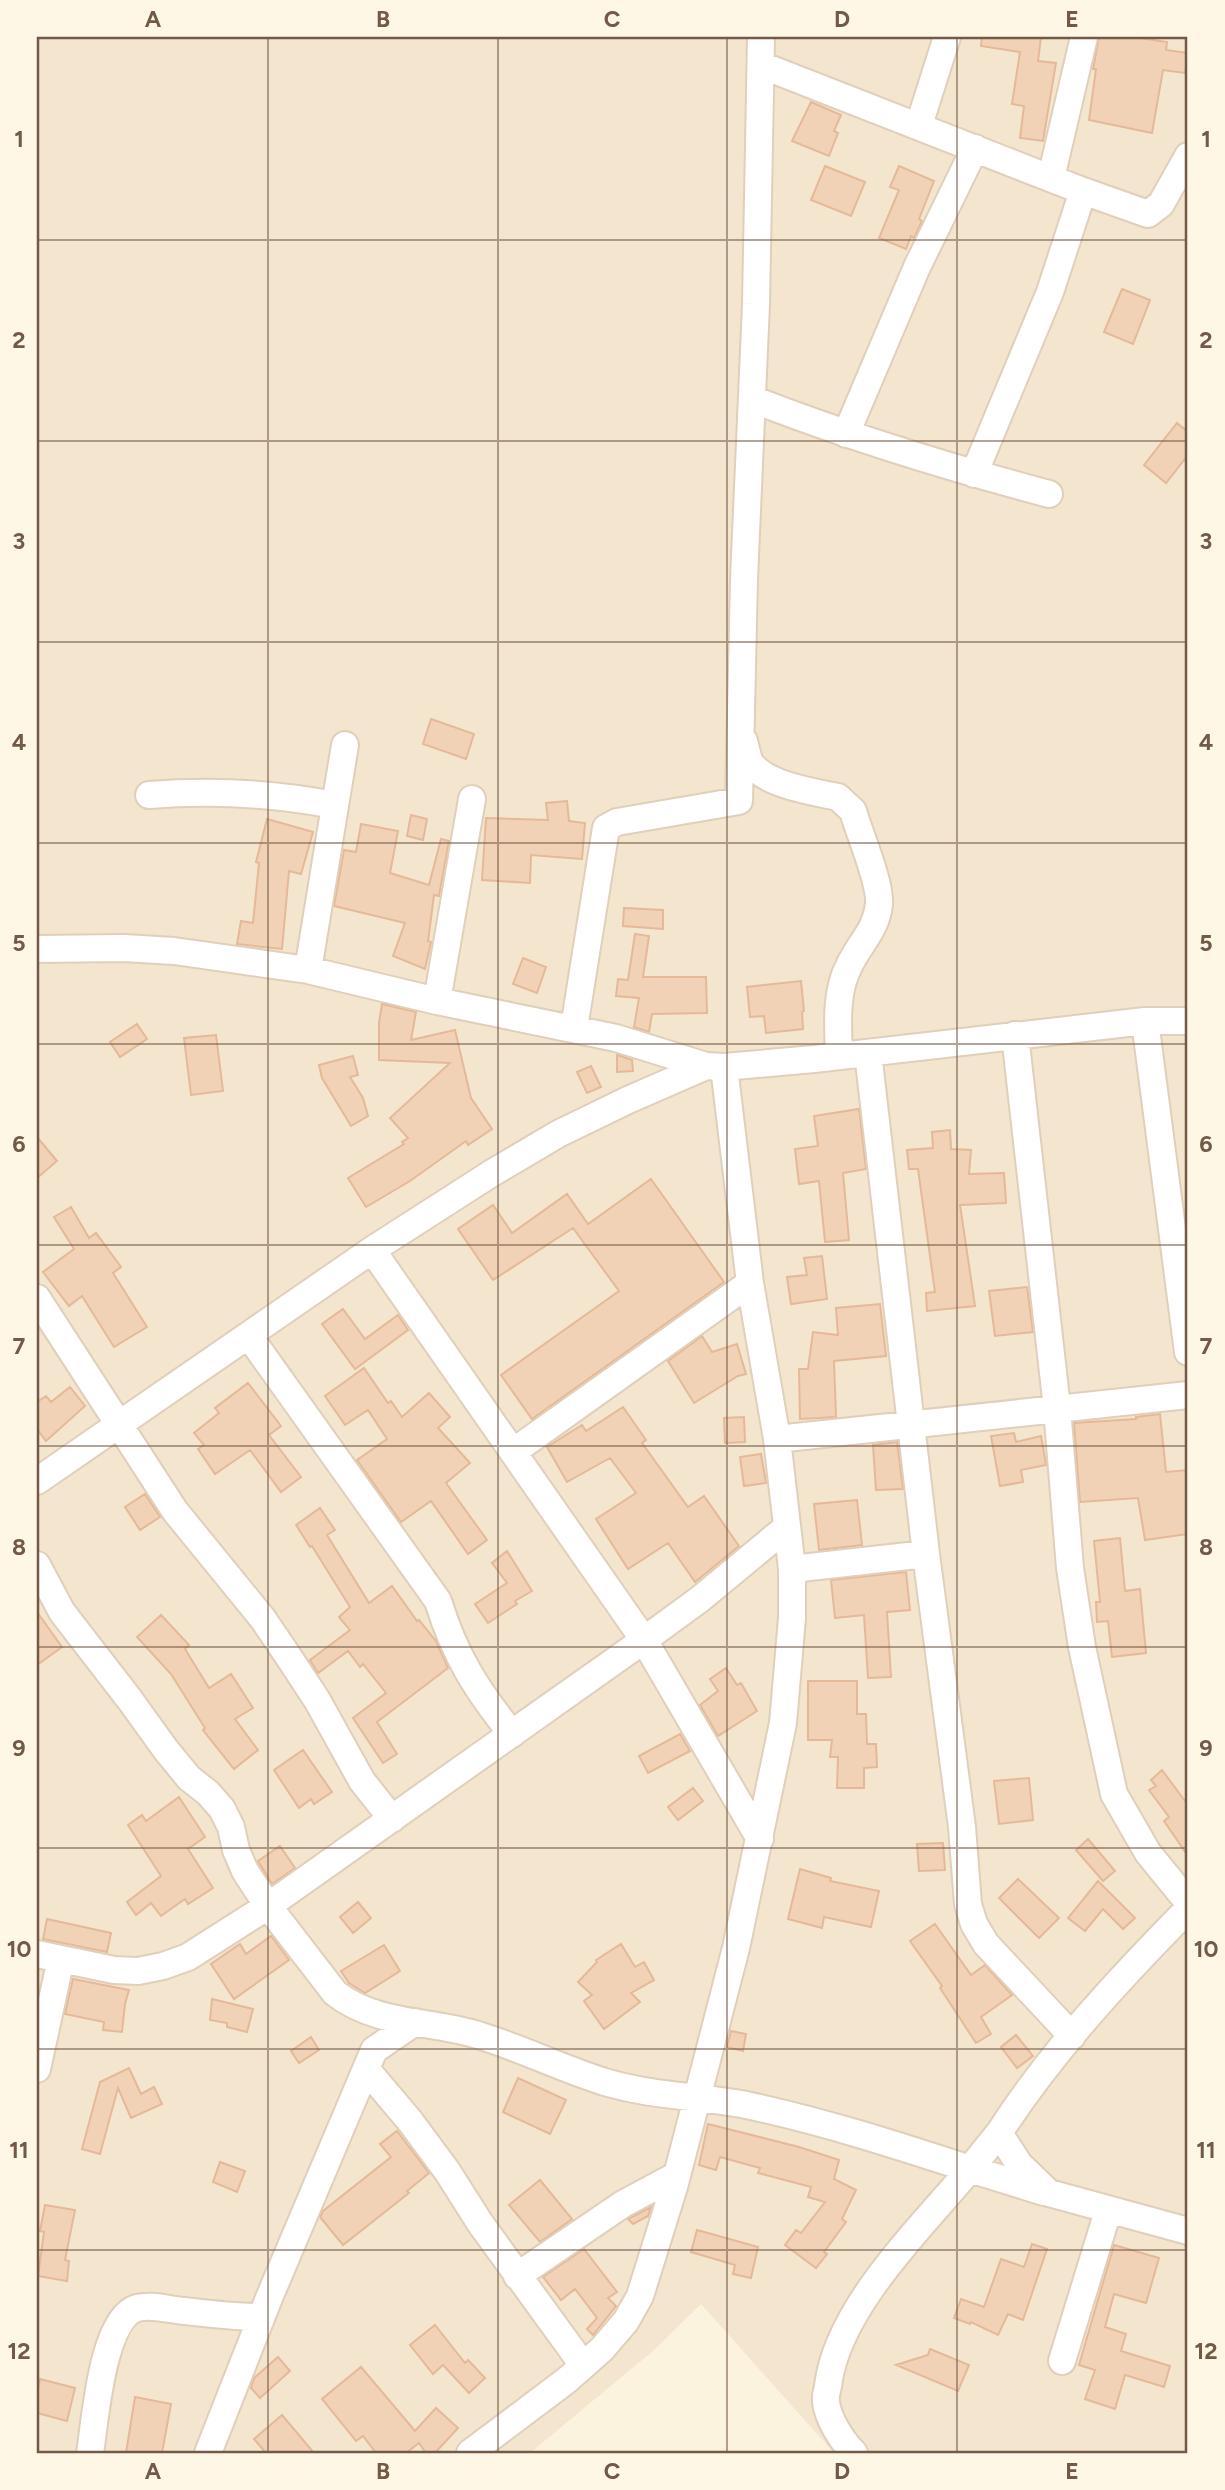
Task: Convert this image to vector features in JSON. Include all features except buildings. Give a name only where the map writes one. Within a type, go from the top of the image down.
[{"type":"street","points":[[574,1028],[606,828],[617,822],[740,801],[744,579],[752,399],[761,37]]},
{"type":"street","points":[[919,125],[947,37]]},
{"type":"street","points":[[1051,178],[1084,37]]},
{"type":"street","points":[[761,65],[1148,214],[1161,204],[1188,156]]},
{"type":"street","points":[[846,435],[917,267],[975,148]]},
{"type":"street","points":[[974,474],[1050,292],[1083,191]]},
{"type":"street","points":[[752,399],[846,435],[1049,494]]},
{"type":"street","points":[[742,725],[751,765],[773,779],[838,797],[853,811],[873,875],[880,900],[877,918],[848,967],[840,992],[839,1056]]},
{"type":"street","points":[[308,970],[345,745]]},
{"type":"street","points":[[149,795],[201,791],[244,792],[334,805]]},
{"type":"street","points":[[437,1000],[472,799]]},
{"type":"street","points":[[37,949],[124,948],[174,951],[308,970],[616,1038],[715,1067]]},
{"type":"street","points":[[1145,1021],[1188,1352]]},
{"type":"street","points":[[43,1471],[120,1423],[372,1250],[492,1173],[558,1134],[628,1100],[715,1067],[868,1053],[1145,1021],[1188,1021]]},
{"type":"street","points":[[1015,1035],[1057,1408],[1070,1568],[1082,1647],[1114,1794],[1148,1853],[1188,1902]]},
{"type":"street","points":[[868,1053],[926,1554],[962,1827],[968,1904],[974,1924],[986,1944],[1072,2036]]},
{"type":"street","points":[[470,2453],[602,2349],[626,2321],[640,2296],[677,2175],[736,1948],[783,1723],[792,1618],[792,1569],[776,1439],[715,1067]]},
{"type":"street","points":[[372,1250],[644,1640],[760,1839]]},
{"type":"street","points":[[513,1452],[750,1283]]},
{"type":"street","points":[[37,1298],[175,1511],[263,1619],[317,1700],[362,1781],[391,1819]]},
{"type":"street","points":[[249,1336],[433,1592],[461,1661],[481,1695],[512,1734]]},
{"type":"street","points":[[776,1439],[1188,1395]]},
{"type":"street","points":[[37,2069],[49,1957],[114,1970],[138,1970],[163,1966],[188,1957],[268,1906],[644,1640],[700,1599],[787,1527]]},
{"type":"street","points":[[792,1569],[926,1554]]},
{"type":"street","points":[[37,1565],[62,1612],[166,1750],[189,1778],[222,1809],[231,1827],[245,1871],[268,1906],[335,1993],[348,2003],[386,2017],[448,2027],[481,2036],[604,2082],[651,2093],[741,2105],[804,2118],[1108,2211],[1188,2231]]},
{"type":"street","points":[[854,2453],[832,2422],[826,2402],[829,2377],[838,2346],[881,2274],[999,2133],[1033,2084],[1072,2036],[1188,1909]]},
{"type":"street","points":[[363,2010],[370,2059],[516,2276],[583,2365]]},
{"type":"street","points":[[208,2453],[261,2318],[370,2059],[415,2022]]},
{"type":"street","points":[[999,2133],[1019,2164],[1049,2193]]},
{"type":"street","points":[[516,2276],[623,2204],[677,2175]]},
{"type":"street","points":[[1062,2361],[1108,2211]]},
{"type":"street","points":[[90,2453],[111,2340],[126,2314],[136,2308],[149,2307],[261,2318]]},
{"type":"shaded area","points":[[37,37],[1188,37],[1188,2453],[834,2453],[701,2304],[654,2350],[530,2453],[37,2453]]}]
